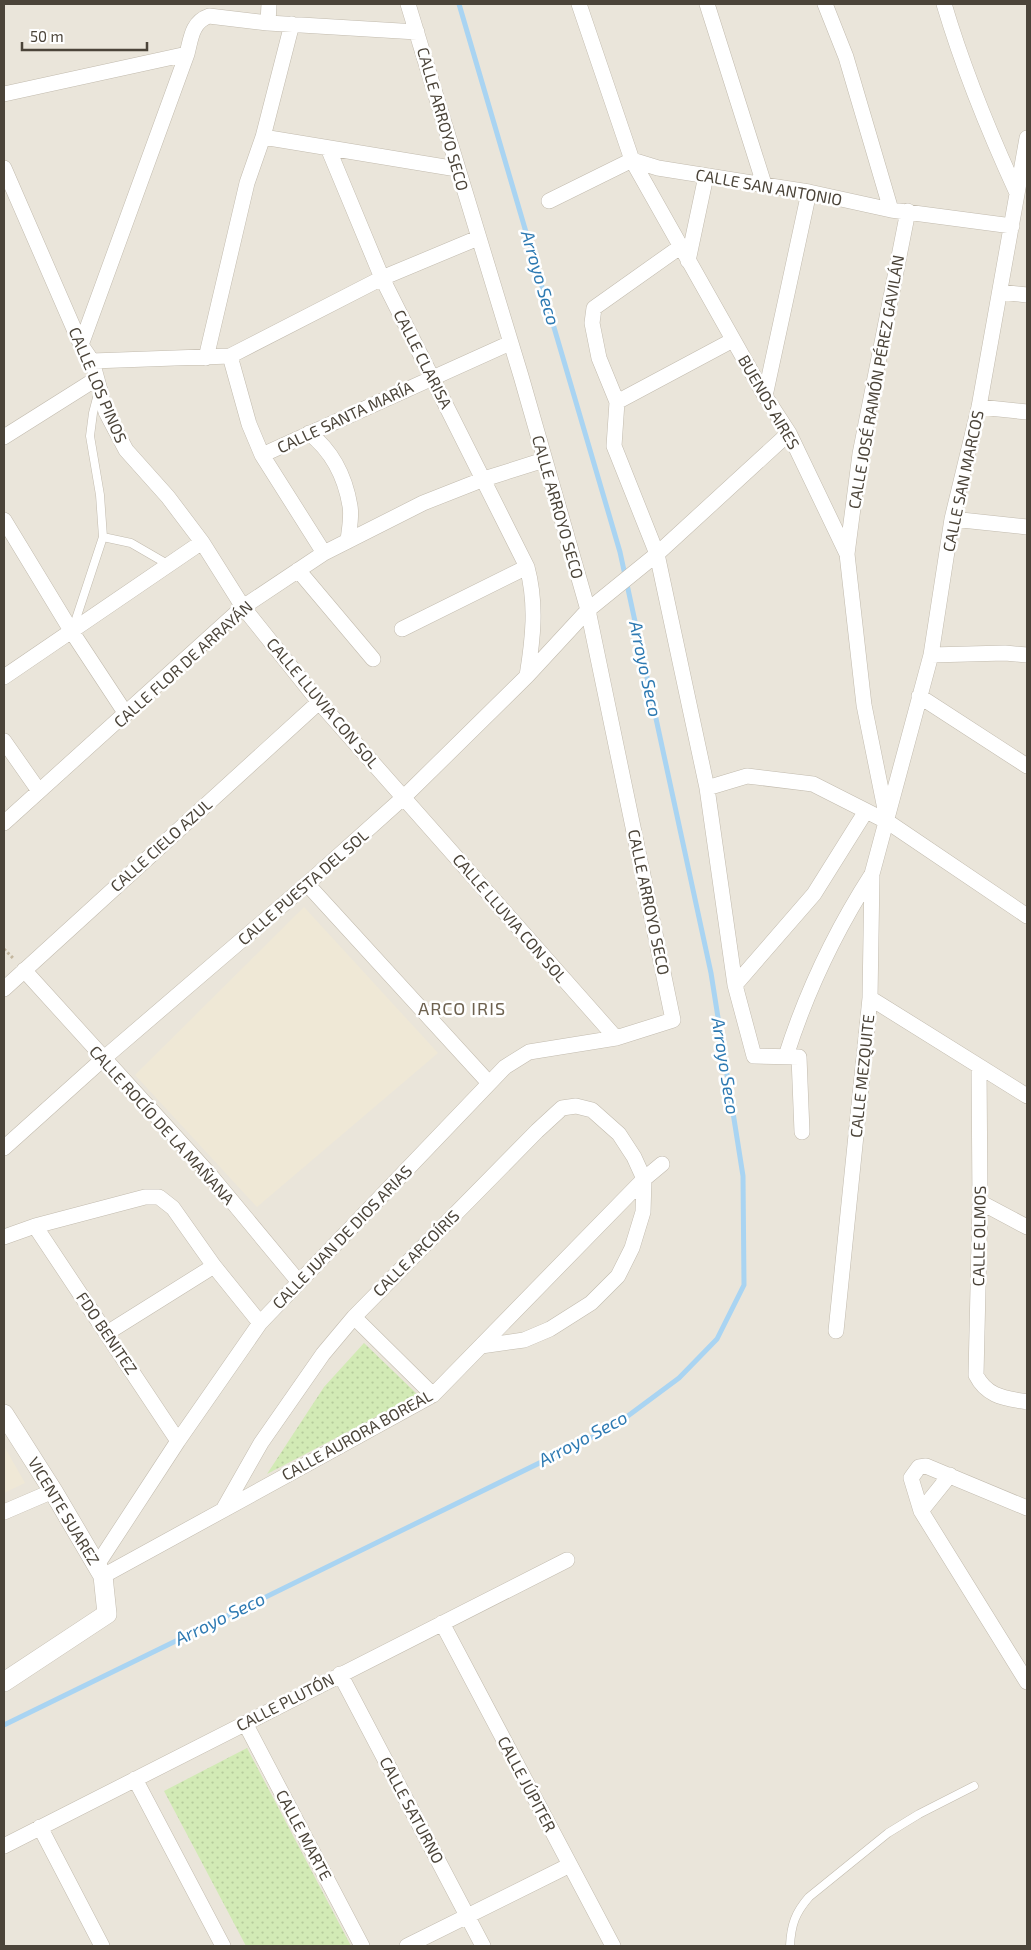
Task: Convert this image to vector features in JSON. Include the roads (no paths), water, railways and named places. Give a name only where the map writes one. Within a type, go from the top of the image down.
[{"type":"street","points":[[268,24],[269,4]]},
{"type":"street","name":"CALLE ARROYO SECO","points":[[408,4],[544,460],[594,606],[673,1020]]},
{"type":"street","name":"BUENOS AIRES","points":[[579,4],[632,160],[765,396],[789,434],[847,554],[864,706],[888,822]]},
{"type":"street","points":[[707,4],[764,184]]},
{"type":"street","points":[[825,4],[846,57],[891,210]]},
{"type":"street","points":[[944,4],[954,36],[999,154],[1017,193]]},
{"type":"street","points":[[81,345],[187,54],[195,26],[200,19],[209,16],[268,24],[417,32]]},
{"type":"street","points":[[206,358],[247,184],[263,137],[292,24]]},
{"type":"street","points":[[4,94],[187,54]]},
{"type":"street","points":[[263,137],[457,169]]},
{"type":"street","name":"CALLE SAN MARCOS","points":[[888,822],[931,655],[952,519],[979,407],[1017,193],[1024,165],[1027,138]]},
{"type":"street","name":"CALLE CLARISA","points":[[328,148],[382,278],[527,567],[534,605],[533,639],[527,676]]},
{"type":"street","points":[[548,201],[632,160]]},
{"type":"street","name":"CALLE SAN ANTONIO","points":[[632,160],[658,168],[809,192],[891,210],[1012,226]]},
{"type":"street","name":"CALLE LOS PINOS","points":[[4,168],[81,345],[92,361],[106,412],[126,450],[168,498],[202,542],[244,607]]},
{"type":"street","points":[[688,261],[706,176]]},
{"type":"street","points":[[765,396],[809,192]]},
{"type":"street","name":"CALLE JOSÉ RAMÓN PÉREZ GAVILÁN","points":[[847,554],[860,454],[908,211]]},
{"type":"street","points":[[92,361],[230,356],[382,278],[478,238]]},
{"type":"street","points":[[680,246],[594,308],[592,323],[599,358],[617,402],[614,446],[657,554],[707,788],[735,985],[754,1056],[792,1056]]},
{"type":"street","points":[[1000,292],[1027,295]]},
{"type":"street","points":[[617,402],[733,340]]},
{"type":"street","name":"CALLE SANTA MARÍA","points":[[262,455],[432,376],[510,343]]},
{"type":"street","points":[[230,356],[249,424],[262,455],[324,553]]},
{"type":"street","points":[[4,438],[98,384]]},
{"type":"street","points":[[979,407],[1027,412]]},
{"type":"street","points":[[309,433],[325,446],[339,469],[350,507],[348,541]]},
{"type":"street","name":"CALLE PUESTA DEL SOL","points":[[4,1148],[103,1059],[404,798],[527,676],[594,606],[642,568],[789,434]]},
{"type":"street","name":"CALLE FLOR DE ARRAYÁN","points":[[4,823],[244,607],[298,570],[324,553],[423,503],[484,478],[544,460]]},
{"type":"street","points":[[952,519],[1027,527]]},
{"type":"street","points":[[4,520],[72,632],[126,714]]},
{"type":"street","points":[[4,677],[202,542]]},
{"type":"street","points":[[402,629],[527,567]]},
{"type":"street","points":[[298,570],[373,659]]},
{"type":"street","name":"CALLE LLUVIA CON SOL","points":[[244,607],[319,702],[616,1038]]},
{"type":"street","points":[[931,655],[1005,653],[1027,655]]},
{"type":"street","points":[[919,696],[1027,766]]},
{"type":"street","name":"CALLE CIELO AZUL","points":[[4,989],[319,702]]},
{"type":"street","points":[[4,741],[39,792]]},
{"type":"street","points":[[707,788],[747,776],[813,784],[888,822],[1027,916]]},
{"type":"street","points":[[735,985],[814,894],[866,811]]},
{"type":"street","name":"CALLE MEZQUITE","points":[[836,1331],[870,998],[872,874],[888,822]]},
{"type":"street","points":[[802,1132],[792,1056],[798,1017],[849,909],[872,874]]},
{"type":"street","points":[[307,884],[490,1083]]},
{"type":"street","name":"CALLE ROCÍO DE LA MAÑANA","points":[[24,970],[211,1176],[298,1281]]},
{"type":"street","points":[[870,998],[1027,1096]]},
{"type":"street","name":"CALLE JUAN DE DIOS ARIAS","points":[[100,1570],[178,1441],[260,1323],[298,1281],[505,1067],[529,1052],[616,1038],[673,1020]]},
{"type":"street","name":"CALLE OLMOS","points":[[979,1066],[980,1202],[976,1375],[984,1389],[996,1396],[1027,1402]]},
{"type":"street","name":"CALLE ARCOÍRIS","points":[[223,1510],[261,1443],[300,1385],[354,1317],[562,1108],[576,1106],[592,1110],[619,1134],[634,1157],[644,1178]]},
{"type":"street","name":"CALLE AURORA BOREAL","points":[[100,1570],[223,1510],[433,1395],[644,1178],[662,1164]]},
{"type":"street","points":[[482,1346],[524,1340],[550,1329],[591,1303],[618,1276],[632,1248],[643,1212],[644,1178]]},
{"type":"street","points":[[4,1237],[35,1226],[145,1197],[159,1197],[173,1208],[214,1266],[260,1323]]},
{"type":"street","points":[[980,1202],[1027,1227]]},
{"type":"street","name":"FDO BENITEZ","points":[[35,1226],[178,1441]]},
{"type":"street","points":[[107,1333],[214,1266]]},
{"type":"street","points":[[354,1317],[433,1395]]},
{"type":"street","name":"VICENTE SUAREZ","points":[[4,1414],[100,1570],[107,1614],[4,1682]]},
{"type":"street","points":[[1027,1508],[926,1466],[919,1467],[913,1473],[912,1484],[921,1511],[1027,1682]]},
{"type":"street","points":[[921,1511],[950,1475]]},
{"type":"street","points":[[4,1512],[53,1491]]},
{"type":"street","name":"CALLE PLUTÓN","points":[[4,1846],[567,1560]]},
{"type":"street","name":"CALLE JÚPITER","points":[[442,1623],[613,1946]]},
{"type":"street","name":"CALLE SATURNO","points":[[340,1674],[483,1946]]},
{"type":"street","name":"CALLE MARTE","points":[[245,1723],[362,1946]]},
{"type":"street","points":[[135,1779],[223,1946]]},
{"type":"street","points":[[40,1827],[102,1946]]},
{"type":"street","points":[[407,1946],[570,1865]]},
{"type":"lane","points":[[72,632],[103,537],[90,436],[98,384]]},
{"type":"lane","points":[[103,537],[131,543],[169,565]]},
{"type":"lane","points":[[790,1946],[791,1924],[798,1909],[809,1897],[888,1834],[919,1814],[974,1786]]},
{"type":"waterway","name":"Arroyo Seco","points":[[4,1725],[613,1427],[679,1378],[717,1339],[744,1285],[743,1176],[711,973],[620,552],[459,4]]},
{"type":"district","name":"ARCO IRIS","points":[[462,1009]]}]
